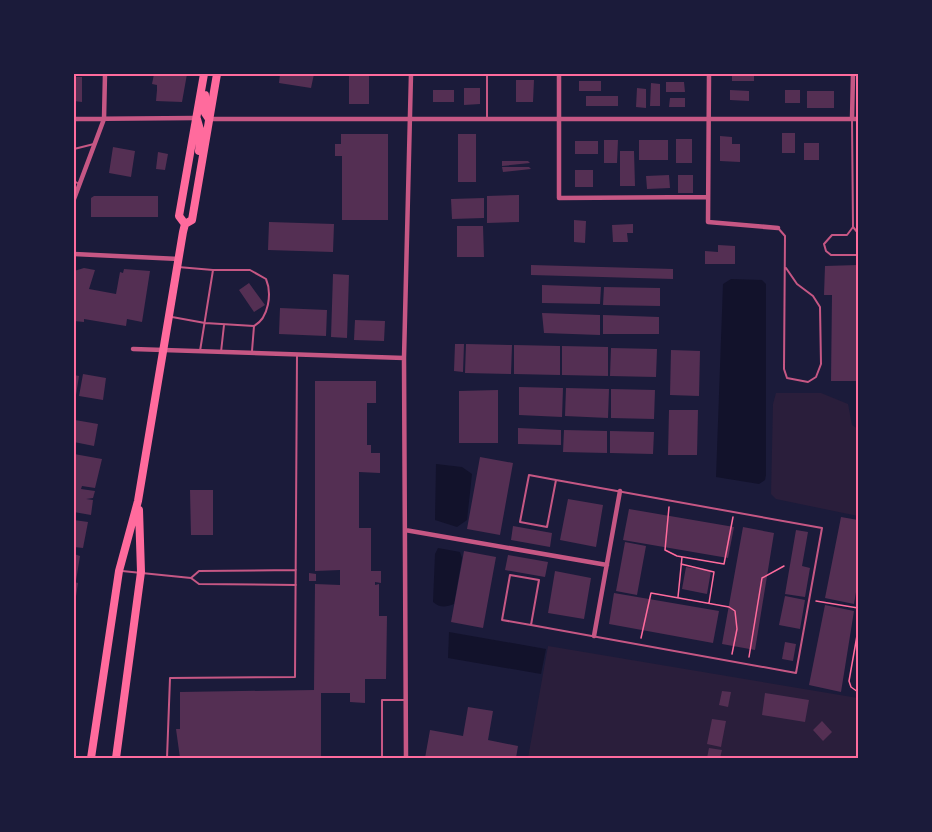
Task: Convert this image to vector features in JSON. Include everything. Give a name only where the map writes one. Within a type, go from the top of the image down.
[{"type":"highway","points":[[91,759],[119,571],[138,501],[185,224],[180,216],[204,74]]},
{"type":"highway","points":[[204,74],[208,78],[204,107],[209,118]]},
{"type":"highway","points":[[185,224],[192,220],[217,74]]},
{"type":"highway","points":[[196,118],[201,133],[198,153],[201,164]]},
{"type":"highway","points":[[116,759],[141,572],[138,501]]},
{"type":"street","points":[[74,199],[104,119],[105,74]]},
{"type":"street","points":[[405,759],[404,358],[411,74]]},
{"type":"street","points":[[559,74],[559,198],[708,197]]},
{"type":"street","points":[[709,74],[708,222],[778,228]]},
{"type":"street","points":[[852,119],[853,74]]},
{"type":"street","points":[[74,119],[196,118]]},
{"type":"street","points":[[209,118],[858,119]]},
{"type":"street","points":[[74,254],[178,263]]},
{"type":"street","points":[[133,349],[404,358]]},
{"type":"street","points":[[594,636],[620,491]]},
{"type":"street","points":[[405,530],[607,565]]},
{"type":"lane","points":[[487,74],[487,119]]},
{"type":"lane","points":[[852,119],[853,228],[847,235],[832,235],[824,244],[826,251],[831,255],[858,255]]},
{"type":"lane","points":[[74,149],[94,144]]},
{"type":"lane","points":[[74,181],[80,183]]},
{"type":"lane","points":[[778,228],[785,236],[783,369],[787,378],[808,382],[816,377],[820,364],[820,307],[813,296],[797,284],[786,268]]},
{"type":"lane","points":[[853,228],[858,233]]},
{"type":"lane","points":[[169,317],[205,323],[254,326],[261,321],[268,305],[269,291],[266,279],[250,270],[213,270],[178,263]]},
{"type":"lane","points":[[200,351],[213,270]]},
{"type":"lane","points":[[221,352],[224,324]]},
{"type":"lane","points":[[252,353],[254,326]]},
{"type":"lane","points":[[167,759],[170,678],[294,677],[297,354]]},
{"type":"lane","points":[[531,625],[539,580],[510,575],[502,620],[796,673],[822,528],[529,475],[520,522],[547,527],[556,480]]},
{"type":"lane","points":[[191,578],[199,571],[296,570]]},
{"type":"lane","points":[[119,571],[191,578],[199,584],[296,585]]},
{"type":"lane","points":[[382,759],[382,700],[405,700]]},
{"type":"path","points":[[670,500],[666,550],[682,556],[724,564],[735,512]]},
{"type":"path","points":[[678,598],[682,556]]},
{"type":"path","points":[[681,564],[714,572],[709,604]]},
{"type":"path","points":[[747,664],[762,578],[784,566]]},
{"type":"path","points":[[640,645],[651,593],[729,607],[735,611],[737,629],[730,661]]},
{"type":"path","points":[[809,600],[858,608]]},
{"type":"path","points":[[858,630],[849,681],[851,687],[858,692]]},
{"type":"shaded area","points":[[731,279],[762,280],[766,284],[766,475],[765,480],[759,484],[716,477],[723,284]]},
{"type":"shaded area","points":[[776,393],[821,393],[848,404],[852,425],[858,429],[858,516],[776,499],[771,494],[773,404]]},
{"type":"shaded area","points":[[436,464],[462,467],[472,474],[467,520],[457,527],[435,520]]},
{"type":"shaded area","points":[[438,548],[460,552],[462,558],[454,604],[446,606],[433,602],[435,554]]},
{"type":"shaded area","points":[[449,632],[546,649],[541,674],[448,658]]},
{"type":"shaded area","points":[[548,646],[858,698],[858,758],[528,758]]},
{"type":"building","points":[[154,74],[187,74],[182,102],[156,101],[157,85],[152,84]]},
{"type":"building","points":[[280,74],[314,74],[311,88],[279,83]]},
{"type":"building","points":[[349,74],[369,74],[369,104],[349,104]]},
{"type":"building","points":[[428,74],[446,74],[446,76],[428,76]]},
{"type":"building","points":[[732,74],[754,74],[754,81],[732,81]]},
{"type":"building","points":[[74,77],[82,77],[82,102],[74,101]]},
{"type":"building","points":[[516,80],[534,80],[533,102],[516,102]]},
{"type":"building","points":[[579,81],[601,81],[601,91],[579,91]]},
{"type":"building","points":[[666,82],[684,82],[685,92],[666,92]]},
{"type":"building","points":[[651,83],[660,84],[660,106],[650,106]]},
{"type":"building","points":[[464,88],[480,88],[480,104],[464,105]]},
{"type":"building","points":[[637,88],[646,89],[646,108],[636,107]]},
{"type":"building","points":[[433,90],[454,90],[454,102],[433,102]]},
{"type":"building","points":[[730,90],[749,91],[749,101],[730,100]]},
{"type":"building","points":[[785,90],[800,90],[800,103],[785,103]]},
{"type":"building","points":[[807,91],[834,91],[834,108],[807,108]]},
{"type":"building","points":[[586,96],[618,96],[618,106],[586,106]]},
{"type":"building","points":[[670,98],[685,98],[685,107],[669,107]]},
{"type":"building","points":[[782,133],[795,133],[795,153],[782,153]]},
{"type":"building","points":[[341,134],[388,134],[388,220],[342,220],[342,156],[335,156],[335,144],[341,144]]},
{"type":"building","points":[[458,134],[476,134],[476,182],[458,182]]},
{"type":"building","points":[[720,136],[732,137],[732,144],[740,144],[740,162],[720,161]]},
{"type":"building","points":[[676,139],[692,139],[692,163],[676,163]]},
{"type":"building","points":[[604,140],[618,140],[617,163],[604,163]]},
{"type":"building","points":[[639,140],[668,140],[668,160],[639,160]]},
{"type":"building","points":[[575,141],[598,141],[598,154],[575,154]]},
{"type":"building","points":[[804,143],[819,143],[819,160],[804,160]]},
{"type":"building","points":[[113,147],[135,151],[131,177],[109,173]]},
{"type":"building","points":[[620,151],[634,151],[635,186],[620,186]]},
{"type":"building","points":[[158,152],[168,154],[165,170],[156,169]]},
{"type":"building","points":[[502,161],[528,161],[530,163],[502,166]]},
{"type":"building","points":[[502,167],[529,167],[531,169],[503,172]]},
{"type":"building","points":[[575,170],[593,170],[593,187],[575,187]]},
{"type":"building","points":[[669,175],[670,188],[647,189],[646,176]]},
{"type":"building","points":[[678,175],[693,175],[693,193],[678,193]]},
{"type":"building","points":[[519,195],[519,222],[487,223],[487,196]]},
{"type":"building","points":[[94,196],[158,196],[158,217],[91,217],[91,198]]},
{"type":"building","points":[[484,198],[484,218],[452,219],[451,199]]},
{"type":"building","points":[[574,220],[586,221],[585,243],[574,242]]},
{"type":"building","points":[[269,222],[334,224],[333,252],[268,250]]},
{"type":"building","points":[[633,224],[633,233],[627,233],[628,242],[613,242],[612,225]]},
{"type":"building","points":[[457,226],[483,226],[484,257],[457,257]]},
{"type":"building","points":[[718,245],[735,246],[735,264],[705,264],[705,251],[718,252]]},
{"type":"building","points":[[531,265],[673,269],[673,279],[531,275]]},
{"type":"building","points":[[858,265],[858,381],[831,381],[832,295],[824,295],[825,266]]},
{"type":"building","points":[[84,268],[95,270],[89,289],[116,294],[120,272],[123,273],[124,269],[150,271],[142,322],[127,319],[126,326],[84,319],[84,322],[74,321],[74,271]]},
{"type":"building","points":[[333,274],[349,275],[347,338],[331,337]]},
{"type":"building","points":[[249,283],[265,305],[254,312],[239,290]]},
{"type":"building","points":[[542,285],[601,287],[600,304],[542,303]]},
{"type":"building","points":[[604,287],[660,288],[660,306],[603,305]]},
{"type":"building","points":[[280,308],[327,310],[326,336],[279,334]]},
{"type":"building","points":[[542,313],[600,315],[600,335],[544,333]]},
{"type":"building","points":[[603,315],[659,317],[659,334],[603,334]]},
{"type":"building","points":[[355,320],[385,321],[384,341],[354,340]]},
{"type":"building","points":[[455,344],[464,344],[463,372],[454,371]]},
{"type":"building","points":[[466,344],[512,345],[511,374],[465,373]]},
{"type":"building","points":[[514,345],[560,346],[560,375],[514,374]]},
{"type":"building","points":[[562,346],[608,347],[608,376],[562,375]]},
{"type":"building","points":[[611,348],[657,349],[656,377],[610,376]]},
{"type":"building","points":[[671,350],[700,351],[699,396],[670,395]]},
{"type":"building","points":[[83,374],[106,378],[103,400],[79,396]]},
{"type":"building","points":[[74,375],[79,376],[76,395],[74,394]]},
{"type":"building","points":[[315,381],[376,381],[376,403],[367,403],[367,445],[371,445],[371,453],[380,453],[380,473],[359,472],[359,528],[371,528],[371,571],[381,571],[381,583],[375,582],[375,585],[379,584],[379,616],[387,616],[386,679],[365,679],[365,703],[350,702],[350,693],[321,693],[321,758],[180,758],[176,729],[180,729],[180,692],[314,690],[315,584],[340,585],[340,570],[315,571]]},
{"type":"building","points":[[519,387],[563,388],[562,417],[519,415]]},
{"type":"building","points":[[566,388],[609,389],[608,418],[565,416]]},
{"type":"building","points":[[611,389],[655,390],[654,419],[611,418]]},
{"type":"building","points":[[498,390],[498,443],[459,443],[459,391]]},
{"type":"building","points":[[669,410],[698,410],[697,455],[668,455]]},
{"type":"building","points":[[75,420],[98,424],[94,446],[74,442]]},
{"type":"building","points":[[518,428],[561,430],[561,445],[518,444]]},
{"type":"building","points":[[564,430],[607,431],[607,453],[563,452]]},
{"type":"building","points":[[610,431],[654,432],[653,454],[610,453]]},
{"type":"building","points":[[74,454],[102,459],[95,488],[82,486],[81,489],[95,491],[93,498],[86,499],[93,500],[91,515],[74,512]]},
{"type":"building","points":[[480,457],[513,463],[500,535],[467,529]]},
{"type":"building","points":[[190,490],[213,490],[213,535],[191,535]]},
{"type":"building","points":[[568,499],[603,505],[596,547],[560,540]]},
{"type":"building","points":[[629,509],[734,527],[728,558],[623,540]]},
{"type":"building","points":[[841,517],[858,520],[858,580],[854,604],[825,598]]},
{"type":"building","points":[[74,520],[88,522],[83,548],[74,547]]},
{"type":"building","points":[[513,526],[552,533],[550,547],[511,540]]},
{"type":"building","points":[[743,527],[774,533],[755,650],[722,644]]},
{"type":"building","points":[[796,530],[808,532],[802,566],[810,568],[805,597],[785,594]]},
{"type":"building","points":[[625,542],[646,546],[637,595],[616,591]]},
{"type":"building","points":[[464,551],[496,557],[483,628],[451,622]]},
{"type":"building","points":[[74,554],[80,556],[76,581],[74,580]]},
{"type":"building","points":[[508,555],[548,562],[545,577],[505,570]]},
{"type":"building","points":[[686,567],[711,571],[707,594],[682,589]]},
{"type":"building","points":[[555,571],[591,578],[584,619],[548,613]]},
{"type":"building","points":[[309,573],[316,574],[316,581],[309,581]]},
{"type":"building","points":[[74,582],[78,583],[75,603],[74,603]]},
{"type":"building","points":[[614,593],[719,611],[713,643],[609,624]]},
{"type":"building","points":[[785,596],[805,600],[800,629],[779,625]]},
{"type":"building","points":[[825,605],[854,611],[841,692],[809,685]]},
{"type":"building","points":[[785,642],[796,644],[793,661],[782,659]]},
{"type":"building","points":[[722,691],[731,692],[728,707],[719,705]]},
{"type":"building","points":[[765,693],[809,700],[805,722],[762,715]]},
{"type":"building","points":[[468,707],[493,711],[488,740],[518,746],[516,758],[425,758],[430,730],[463,736]]},
{"type":"building","points":[[712,719],[726,721],[721,747],[707,744]]},
{"type":"building","points":[[822,721],[832,732],[823,741],[813,730]]},
{"type":"building","points":[[709,748],[722,750],[720,758],[707,758]]}]
